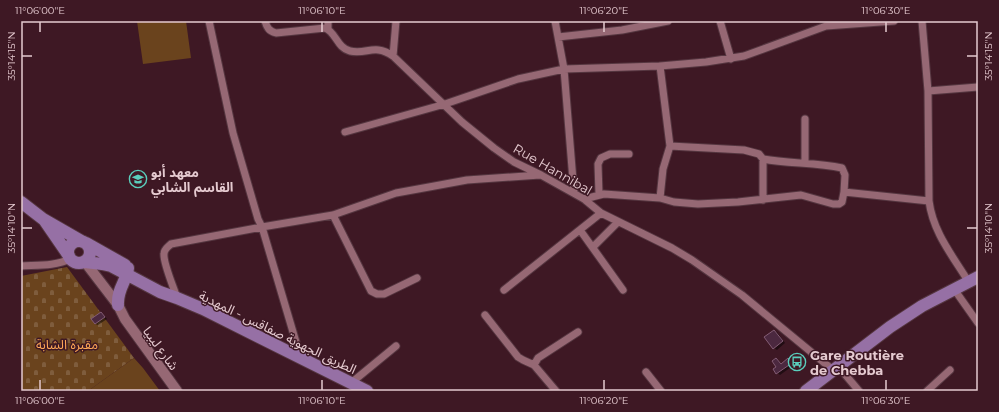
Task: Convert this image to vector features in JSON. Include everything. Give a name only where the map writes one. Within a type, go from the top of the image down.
[{"type":"main road","name":"الطريق الجهوية صفاقس - المهدية","points":[[21,202],[43,219],[84,242],[160,292],[177,298],[367,391]]},
{"type":"main road","name":"الطريق الجهوية صفاقس - المهدية","points":[[43,219],[76,260],[127,270]]},
{"type":"main road","points":[[75,242],[84,242],[90,249],[90,256],[76,260],[68,253],[70,246],[75,242]]},
{"type":"main road","name":"شارع ليبيا","points":[[76,260],[118,305],[125,319],[176,391]]},
{"type":"main road","name":"شارع ليبيا","points":[[76,260],[114,310],[125,319]]},
{"type":"main road","points":[[118,305],[119,290],[127,270]]},
{"type":"main road","points":[[806,391],[890,327],[922,306],[973,279]]},
{"type":"street","points":[[209,21],[233,133],[301,359]]},
{"type":"street","points":[[265,21],[269,30],[276,33],[325,28],[328,29],[328,21]]},
{"type":"street","points":[[393,56],[396,21]]},
{"type":"street","points":[[555,21],[564,69],[574,193]]},
{"type":"street","points":[[558,37],[622,30],[668,21]]},
{"type":"street","points":[[720,21],[731,59]]},
{"type":"street","points":[[345,132],[445,104],[518,79],[564,69],[660,66],[731,59],[744,56],[826,26],[894,21]]},
{"type":"street","points":[[922,21],[928,91],[930,200],[934,223],[939,234],[973,279]]},
{"type":"street","name":"Rue Hannibal","points":[[328,29],[341,47],[350,51],[376,49],[386,51],[445,104],[462,122],[494,148],[514,162],[584,199],[601,213],[672,248],[692,260],[742,295],[835,368],[859,391]]},
{"type":"street","points":[[660,66],[670,146],[663,169],[660,198]]},
{"type":"street","points":[[928,91],[978,86]]},
{"type":"street","points":[[805,119],[805,163]]},
{"type":"street","points":[[670,146],[744,150],[759,154],[763,159],[763,200]]},
{"type":"street","points":[[599,194],[598,164],[601,158],[610,154],[629,154]]},
{"type":"street","points":[[584,199],[599,194],[660,198],[674,202],[698,204],[763,200],[801,195],[833,204],[839,204],[842,202],[845,175],[842,168],[763,159]]},
{"type":"street","points":[[177,298],[165,262],[164,254],[166,248],[171,244],[333,215],[396,194],[429,187],[467,180],[541,175]]},
{"type":"street","points":[[844,192],[930,200]]},
{"type":"street","points":[[504,290],[601,213]]},
{"type":"street","points":[[333,215],[371,291],[377,294],[384,294],[417,278]]},
{"type":"street","points":[[592,247],[618,222]]},
{"type":"street","points":[[580,230],[623,290]]},
{"type":"street","points":[[21,266],[76,260]]},
{"type":"street","points":[[954,289],[978,324]]},
{"type":"street","points":[[485,315],[518,357],[534,365],[556,391]]},
{"type":"street","points":[[534,365],[538,358],[578,332]]},
{"type":"street","points":[[351,384],[396,346]]},
{"type":"street","points":[[927,391],[950,370]]},
{"type":"street","points":[[646,372],[661,391]]},
{"type":"green space","points":[[137,21],[186,21],[191,58],[143,64]]},
{"type":"green space","name":"مقبرة الشابة","points":[[67,267],[134,358],[88,391],[21,391],[21,276]]},
{"type":"green space","points":[[134,358],[160,391],[88,391]]},
{"type":"building","points":[[101,312],[105,317],[95,324],[91,319]]},
{"type":"building","points":[[774,330],[783,341],[773,349],[764,337]]},
{"type":"building","points":[[776,358],[781,364],[788,358],[792,363],[776,374],[773,369],[776,367],[772,361]]},
{"type":"place","name":"معهد أبو القاسم الشابي","points":[[138,179]]},
{"type":"place","name":"Gare Routière de Chebba","points":[[797,362]]}]
